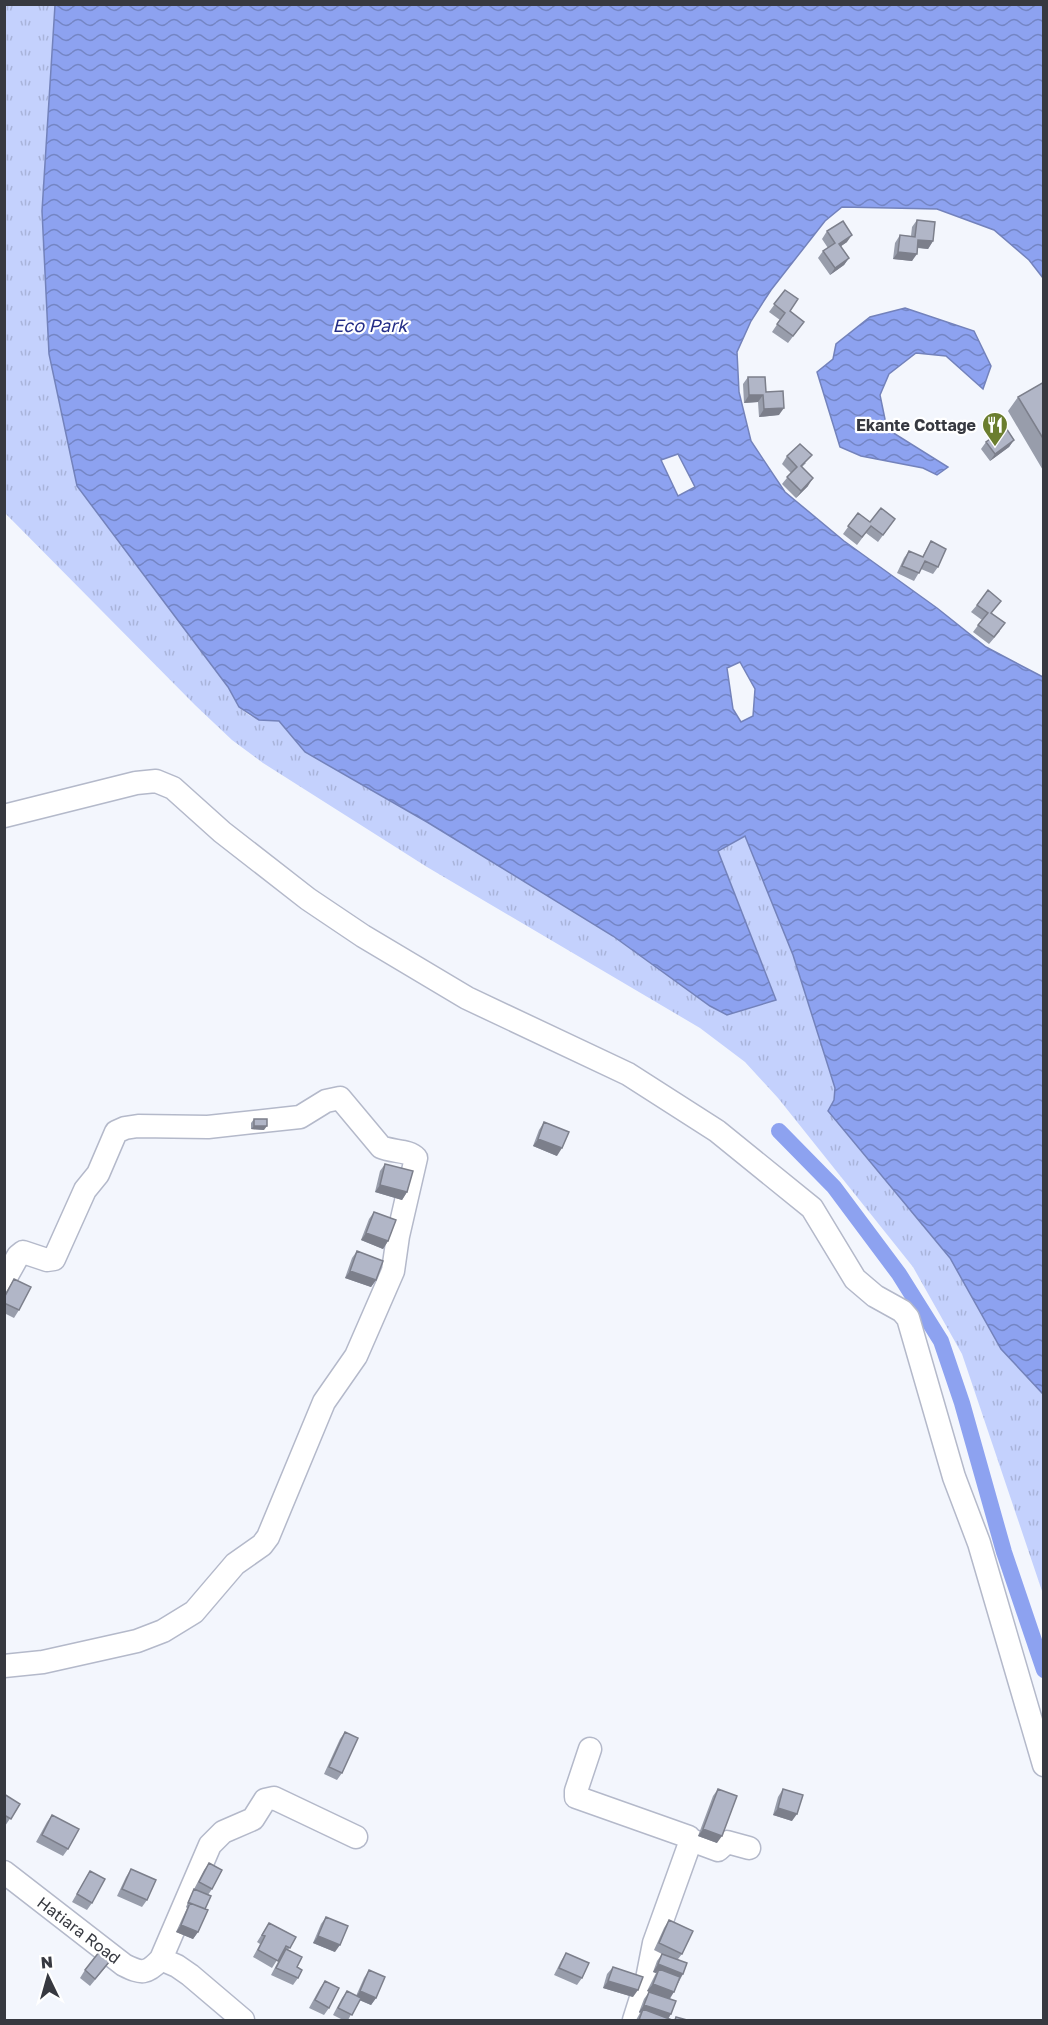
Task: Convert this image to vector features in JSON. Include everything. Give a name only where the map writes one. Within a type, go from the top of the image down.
[{"type":"street","points":[[4,816],[136,783],[156,781],[173,788],[222,832],[308,898],[363,936],[467,998],[642,1082],[717,1131],[812,1208],[855,1279],[875,1296],[902,1311],[908,1318],[954,1477],[985,1564],[1044,1765]]},
{"type":"street","points":[[4,1281],[18,1256],[23,1252],[47,1260],[54,1259],[85,1190],[98,1174],[111,1140],[116,1132],[125,1128],[138,1126],[208,1127],[300,1117],[326,1101],[340,1098],[381,1147],[390,1151],[411,1154],[416,1158],[398,1236],[393,1271],[356,1356],[324,1402],[268,1537],[262,1545],[235,1564],[194,1612],[163,1631],[137,1641],[43,1662],[4,1666]]},
{"type":"street","points":[[590,1749],[576,1797],[689,1837],[691,1840],[718,1850],[727,1842],[749,1848]]},
{"type":"street","points":[[243,2020],[190,1975],[161,1959],[210,1845],[223,1832],[253,1819],[265,1800],[274,1798],[356,1837]]},
{"type":"street","points":[[634,2020],[647,1979],[654,1943],[691,1840]]},
{"type":"street","name":"Hatiara Road","points":[[4,1872],[124,1965],[143,1972],[152,1969],[161,1959]]},
{"type":"green space","points":[[4,5],[55,5],[42,211],[228,687],[238,704],[253,717],[279,721],[305,752],[427,822],[613,936],[710,1006],[727,1015],[776,999],[718,851],[745,835],[793,955],[835,1088],[834,1100],[950,1258],[1001,1349],[1043,1394],[1043,1594],[962,1354],[913,1267],[778,1098],[745,1062],[700,1028],[427,867],[263,763],[232,740],[195,705],[5,513]]},
{"type":"water","name":"Eco Park","points":[[55,5],[1043,5],[1043,278],[1029,260],[994,230],[937,209],[842,207],[825,221],[771,290],[751,321],[737,352],[739,392],[751,441],[785,492],[844,541],[937,608],[986,647],[1043,677],[1043,1394],[1001,1349],[950,1258],[828,1111],[834,1100],[835,1088],[793,955],[745,836],[718,851],[776,1000],[727,1015],[710,1006],[613,936],[427,822],[305,752],[279,721],[259,720],[239,707],[228,687],[77,486],[49,354],[42,211]],"holes":[[[678,454],[695,487],[678,496],[661,460]],[[740,662],[755,689],[753,716],[741,722],[733,709],[727,668]]]},
{"type":"water","points":[[905,308],[974,331],[991,366],[983,389],[946,356],[916,353],[889,374],[880,395],[887,429],[948,467],[937,475],[923,468],[861,456],[840,447],[817,372],[833,359],[836,344],[870,317]]},
{"type":"building","points":[[917,220],[935,222],[933,241],[918,240],[917,254],[898,252],[900,235],[915,237]]},
{"type":"building","points":[[843,221],[852,235],[839,244],[849,258],[835,268],[823,251],[835,243],[827,231]]},
{"type":"building","points":[[785,290],[798,299],[790,311],[804,322],[793,336],[777,324],[785,313],[774,304]]},
{"type":"building","points":[[748,377],[765,377],[766,392],[783,391],[784,408],[764,409],[763,395],[749,395]]},
{"type":"building","points":[[1044,382],[1044,440],[1018,397]]},
{"type":"building","points":[[1006,428],[1014,440],[995,454],[986,442]]},
{"type":"building","points":[[800,444],[812,455],[801,466],[813,478],[801,491],[787,477],[797,467],[787,456]]},
{"type":"building","points":[[881,508],[895,519],[883,535],[871,526],[862,537],[848,526],[858,513],[870,522]]},
{"type":"building","points":[[931,541],[946,549],[938,567],[925,561],[919,573],[902,566],[909,551],[923,557]]},
{"type":"building","points":[[988,590],[1001,601],[991,613],[1005,623],[994,637],[978,625],[988,613],[977,605]]},
{"type":"building","points":[[254,1119],[267,1119],[267,1126],[254,1126]]},
{"type":"building","points":[[544,1122],[569,1132],[562,1148],[538,1139]]},
{"type":"building","points":[[385,1164],[413,1171],[407,1192],[380,1185]]},
{"type":"building","points":[[374,1212],[396,1220],[388,1241],[366,1233]]},
{"type":"building","points":[[357,1251],[383,1261],[376,1280],[350,1271]]},
{"type":"building","points":[[14,1279],[31,1287],[19,1310],[4,1303],[4,1298]]},
{"type":"building","points":[[345,1732],[358,1738],[342,1773],[329,1767]]},
{"type":"building","points":[[718,1789],[737,1796],[722,1836],[703,1829]]},
{"type":"building","points":[[783,1789],[803,1795],[797,1814],[778,1808]]},
{"type":"building","points":[[4,1794],[20,1804],[11,1819],[4,1815]]},
{"type":"building","points":[[52,1815],[79,1829],[68,1849],[42,1835]]},
{"type":"building","points":[[209,1863],[222,1870],[212,1889],[199,1882]]},
{"type":"building","points":[[131,1869],[156,1880],[147,1900],[122,1889]]},
{"type":"building","points":[[90,1871],[105,1879],[92,1903],[77,1894]]},
{"type":"building","points":[[194,1889],[211,1896],[205,1909],[188,1903]]},
{"type":"building","points":[[190,1903],[208,1910],[198,1932],[181,1925]]},
{"type":"building","points":[[326,1917],[348,1926],[340,1945],[318,1936]]},
{"type":"building","points":[[669,1920],[693,1931],[682,1954],[659,1943]]},
{"type":"building","points":[[269,1923],[296,1937],[290,1948],[286,1946],[278,1961],[258,1950],[265,1936],[262,1935]]},
{"type":"building","points":[[103,1947],[114,1956],[95,1979],[85,1970]]},
{"type":"building","points":[[286,1949],[302,1957],[297,1967],[302,1970],[298,1978],[276,1968]]},
{"type":"building","points":[[566,1953],[589,1963],[582,1978],[559,1968]]},
{"type":"building","points":[[662,1954],[687,1963],[683,1974],[658,1964]]},
{"type":"building","points":[[613,1967],[643,1977],[638,1990],[608,1981]]},
{"type":"building","points":[[659,1969],[680,1977],[674,1992],[653,1984]]},
{"type":"building","points":[[369,1970],[385,1977],[376,1998],[360,1991]]},
{"type":"building","points":[[325,1981],[339,1988],[329,2008],[315,2000]]},
{"type":"building","points":[[347,1991],[361,1998],[352,2015],[338,2008]]},
{"type":"building","points":[[649,1992],[676,2001],[671,2014],[644,2005]]},
{"type":"building","points":[[643,2009],[672,2020],[639,2020]]},
{"type":"waterway","points":[[779,1131],[834,1187],[899,1274],[941,1341],[962,1403],[1004,1552],[1044,1670]]},
{"type":"place","name":"Ekante Cottage","points":[[995,448]]}]
